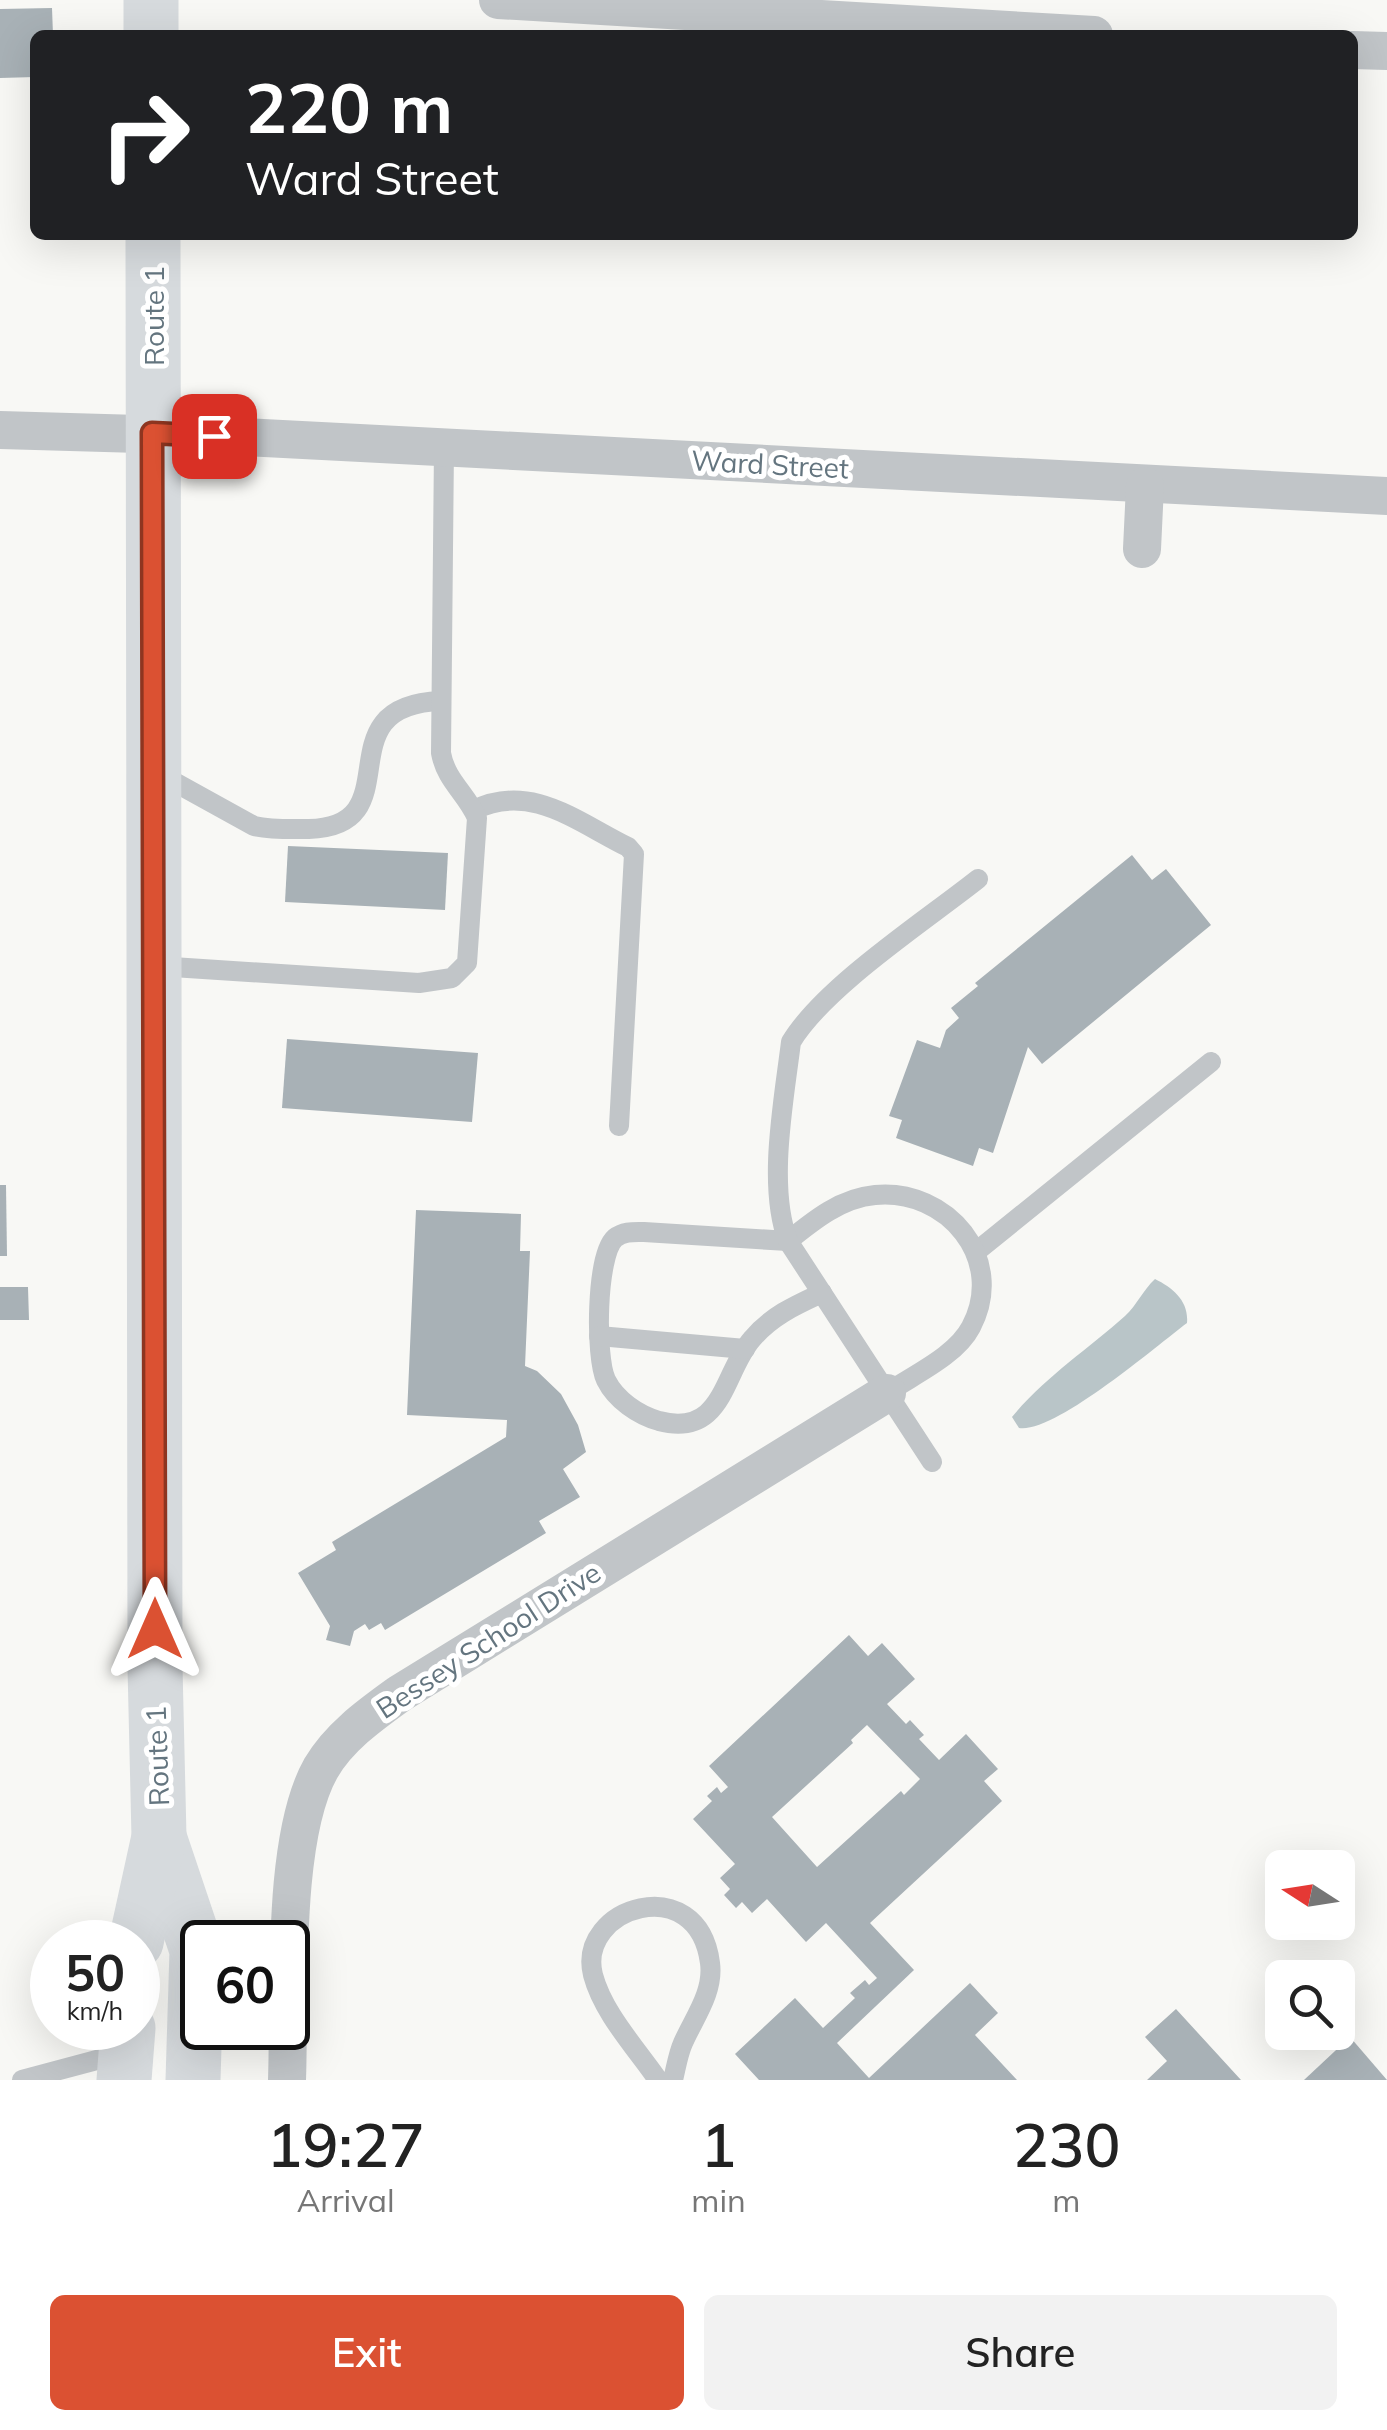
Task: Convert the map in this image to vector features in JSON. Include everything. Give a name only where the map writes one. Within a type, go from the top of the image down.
[{"type":"main road","points":[[151,0],[151,30]]},
{"type":"main road","name":"Route 1","points":[[141,1920],[160,1837],[155,1667],[152,240]]},
{"type":"main road","name":"Route 1","points":[[160,1837],[197,1950],[193,2080]]},
{"type":"street","points":[[498,0],[1009,30]]},
{"type":"street","points":[[1358,50],[1387,51]]},
{"type":"street","name":"Ward Street","points":[[0,430],[152,433],[1387,496]]},
{"type":"street","points":[[1142,549],[1145,486]]},
{"type":"street","name":"Bessey School Drive","points":[[287,2080],[297,1840],[309,1792],[335,1749],[399,1694],[887,1393]]},
{"type":"lane","points":[[155,966],[419,984],[452,978],[463,970],[470,954],[477,828],[470,801],[454,786],[444,766],[444,447]]},
{"type":"lane","points":[[153,770],[254,826],[270,830],[326,828],[345,823],[362,803],[373,740],[385,720],[412,703],[442,701]]},
{"type":"lane","points":[[474,810],[509,797],[532,800],[628,846],[634,854],[620,1126]]},
{"type":"lane","points":[[932,1462],[788,1241],[779,1218],[778,1190],[792,1042],[815,1010],[834,993],[978,880]]},
{"type":"lane","points":[[977,1251],[1211,1062]]},
{"type":"lane","points":[[822,1293],[766,1324],[745,1349],[717,1405],[691,1422],[675,1423],[642,1414],[615,1394],[602,1370],[599,1336],[605,1253],[614,1239],[628,1232],[788,1241],[826,1212],[879,1194],[930,1205],[959,1226],[977,1251],[980,1293],[971,1328],[962,1340],[887,1393]]},
{"type":"lane","points":[[599,1336],[745,1349]]},
{"type":"lane","points":[[658,2080],[601,1994],[592,1964],[599,1939],[608,1927],[632,1910],[657,1904],[683,1913],[693,1922],[711,1965],[706,1994],[681,2048],[673,2080]]},
{"type":"lane","points":[[22,2080],[126,2053]]},
{"type":"shaded area","points":[[1155,1279],[1178,1296],[1187,1323],[1079,1404],[1056,1418],[1019,1428],[1012,1417],[1052,1376],[1125,1316]]},
{"type":"building","points":[[52,8],[53,30],[30,30],[30,77],[0,78],[0,9]]},
{"type":"building","points":[[288,846],[448,853],[445,910],[285,902]]},
{"type":"building","points":[[1132,855],[1152,880],[1166,869],[1211,925],[1042,1064],[1028,1047],[993,1153],[979,1148],[973,1166],[896,1138],[902,1120],[889,1116],[917,1040],[940,1048],[946,1030],[959,1018],[951,1008],[978,986],[975,983]]},
{"type":"building","points":[[287,1039],[478,1053],[472,1122],[282,1108]]},
{"type":"building","points":[[0,1185],[6,1185],[7,1256],[0,1256]]},
{"type":"building","points":[[416,1210],[521,1214],[520,1251],[530,1251],[525,1366],[537,1371],[561,1394],[578,1425],[586,1452],[563,1469],[580,1497],[539,1521],[546,1533],[385,1630],[381,1623],[369,1630],[365,1624],[354,1631],[350,1646],[326,1640],[330,1626],[298,1573],[336,1550],[332,1542],[506,1437],[507,1420],[407,1415]]},
{"type":"building","points":[[0,1287],[28,1287],[29,1320],[0,1320]]},
{"type":"building","points":[[849,1635],[868,1656],[882,1643],[915,1679],[887,1704],[906,1724],[910,1720],[924,1735],[919,1739],[939,1760],[966,1734],[998,1769],[984,1781],[1002,1801],[870,1923],[914,1970],[837,2043],[869,2078],[970,1983],[998,2013],[975,2035],[1017,2080],[759,2080],[735,2054],[795,1998],[823,2028],[855,1998],[850,1993],[865,1980],[869,1985],[877,1978],[826,1923],[806,1942],[767,1899],[752,1913],[742,1902],[736,1908],[724,1895],[730,1889],[720,1878],[735,1864],[693,1819],[712,1801],[707,1796],[717,1787],[721,1793],[728,1787],[709,1766]],"holes":[[[867,1725],[920,1779],[904,1795],[901,1791],[817,1867],[772,1817],[853,1743],[851,1740]]]},
{"type":"building","points":[[1176,2009],[1241,2080],[1147,2080],[1167,2061],[1145,2037]]},
{"type":"building","points":[[1355,2043],[1387,2080],[1304,2080],[1336,2050],[1355,2050]]},
{"type":"route","points":[[155,1629],[152,433],[214,436]]}]
